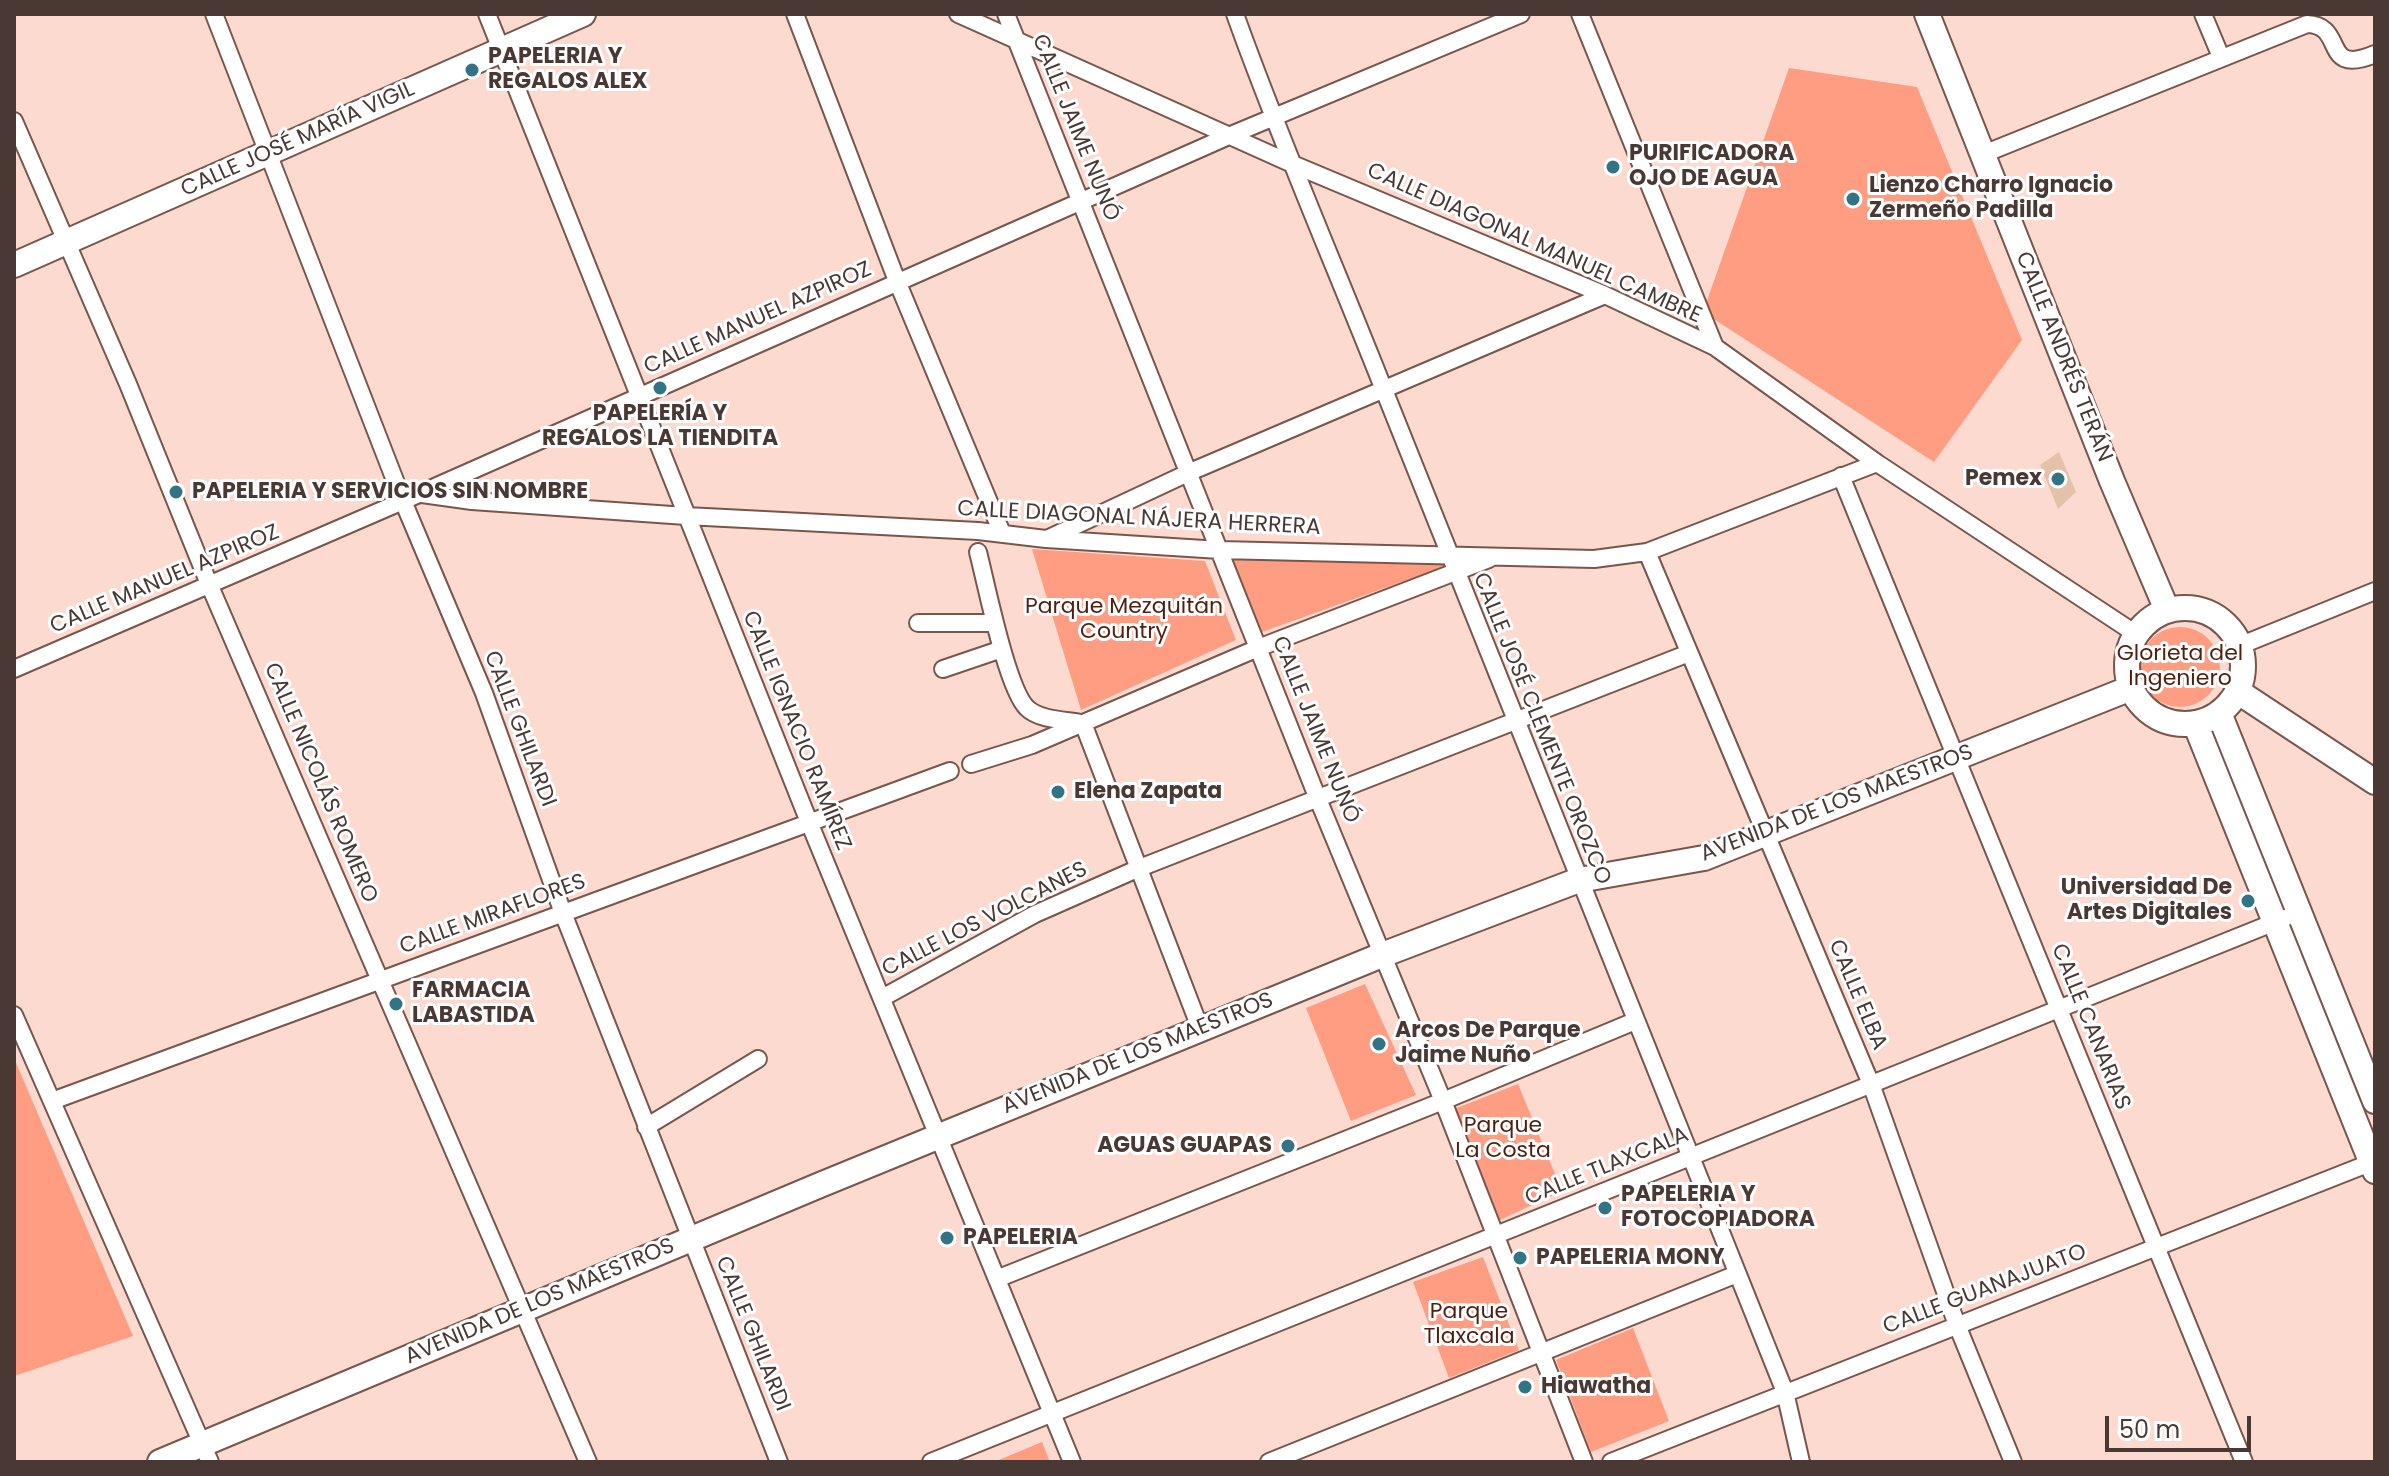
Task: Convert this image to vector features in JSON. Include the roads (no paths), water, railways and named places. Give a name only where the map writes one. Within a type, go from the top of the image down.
[{"type":"street","name":"CALLE GHILARDI","points":[[214,14],[403,501],[484,693],[563,913],[779,1462]]},
{"type":"street","name":"CALLE IGNACIO RAMÍREZ","points":[[487,14],[809,822],[999,1278],[1072,1462]]},
{"type":"street","name":"CALLE JOSÉ MARÍA VIGIL","points":[[14,265],[583,14]]},
{"type":"street","points":[[795,14],[897,281],[1002,533]]},
{"type":"street","name":"CALLE DIAGONAL MANUEL CAMBRE","points":[[958,14],[1290,163],[1605,295],[1715,347],[1877,463],[2136,634]]},
{"type":"street","name":"CALLE JAIME NUNÓ","points":[[1006,14],[1318,799],[1443,1101],[1584,1462]]},
{"type":"street","name":"CALLE JOSÉ CLEMENTE OROZCO","points":[[1235,14],[1272,118],[1785,1392],[1801,1462]]},
{"type":"street","name":"CALLE MANUEL AZPIROZ","points":[[14,669],[420,494],[1231,135],[1521,14]]},
{"type":"street","points":[[1580,14],[1715,347]]},
{"type":"street","name":"CALLE ANDRÉS TERÁN","points":[[1927,14],[2112,481],[2167,610]]},
{"type":"street","points":[[2203,14],[2221,57]]},
{"type":"street","points":[[1981,155],[2307,24],[2318,24],[2325,29],[2339,54],[2347,61],[2357,61],[2375,54]]},
{"type":"street","name":"CALLE NICOLÁS ROMERO","points":[[14,121],[209,584],[588,1462]]},
{"type":"street","points":[[1046,539],[1190,472],[1605,295]]},
{"type":"street","name":"CALLE DIAGONAL NÁJERA HERRERA","points":[[420,494],[472,501],[686,516],[1002,533],[1046,539],[1220,550],[1594,559],[1647,552],[1877,463]]},
{"type":"street","name":"CALLE CANARIAS","points":[[1841,476],[2244,1462]]},
{"type":"street","points":[[978,552],[1002,649],[1019,696],[1027,709],[1039,716],[1083,723]]},
{"type":"street","name":"CALLE ELBA","points":[[1647,552],[1871,1084],[1957,1325],[2013,1462]]},
{"type":"street","points":[[971,764],[1032,745],[1258,648],[1494,557]]},
{"type":"street","points":[[2239,646],[2375,591]]},
{"type":"street","points":[[2198,609],[2212,614],[2225,623],[2239,646],[2243,670],[2237,691],[2219,713],[2195,723],[2169,722],[2156,717],[2137,699],[2131,688],[2127,660],[2136,634],[2144,624],[2167,610],[2198,609]]},
{"type":"street","points":[[918,623],[995,623]]},
{"type":"street","points":[[943,669],[1002,649]]},
{"type":"street","name":"CALLE LOS VOLCANES","points":[[882,998],[1035,914],[1137,869],[1689,653]]},
{"type":"street","name":"AVENIDA DE LOS MAESTROS","points":[[160,1462],[206,1453],[523,1309],[1382,955],[1579,880],[1704,858],[2131,688]]},
{"type":"street","points":[[2237,691],[2375,782]]},
{"type":"street","points":[[2219,713],[2375,1101]]},
{"type":"street","points":[[1083,723],[1200,1028]]},
{"type":"street","points":[[2195,723],[2374,1165]]},
{"type":"street","name":"CALLE MIRAFLORES","points":[[52,1101],[950,771]]},
{"type":"street","name":"CALLE TLAXCALA","points":[[931,1462],[2299,912]]},
{"type":"street","points":[[14,1015],[206,1453]]},
{"type":"street","points":[[999,1278],[1635,1021]]},
{"type":"street","points":[[646,1127],[758,1059]]},
{"type":"street","name":"CALLE GUANAJUATO","points":[[1611,1462],[2156,1247],[2374,1165]]},
{"type":"street","points":[[1269,1462],[1737,1274]]},
{"type":"place","name":"PAPELERIA Y REGALOS ALEX","points":[[472,70]]},
{"type":"place","name":"PURIFICADORA OJO DE AGUA","points":[[1613,167]]},
{"type":"place","name":"Lienzo Charro Ignacio Zermeño Padilla","points":[[1853,199]]},
{"type":"place","name":"PAPELERÍA Y REGALOS LA TIENDITA","points":[[660,388]]},
{"type":"place","name":"Pemex","points":[[2058,479]]},
{"type":"place","name":"PAPELERIA Y SERVICIOS SIN NOMBRE","points":[[176,492]]},
{"type":"place","name":"Elena Zapata","points":[[1058,792]]},
{"type":"place","name":"Universidad De Artes Digitales","points":[[2248,901]]},
{"type":"place","name":"FARMACIA LABASTIDA","points":[[396,1004]]},
{"type":"place","name":"Arcos De Parque Jaime Nuño","points":[[1379,1044]]},
{"type":"place","name":"AGUAS GUAPAS","points":[[1288,1146]]},
{"type":"place","name":"PAPELERIA Y FOTOCOPIADORA","points":[[1605,1208]]},
{"type":"place","name":"PAPELERIA","points":[[947,1238]]},
{"type":"place","name":"PAPELERIA MONY","points":[[1520,1258]]},
{"type":"place","name":"Hiawatha","points":[[1525,1387]]},
{"type":"park label","name":"Parque Mezquitán Country","points":[[1124,620]]},
{"type":"park label","name":"Glorieta del Ingeniero","points":[[2180,666]]},
{"type":"park label","name":"Parque La Costa","points":[[1503,1138]]},
{"type":"park label","name":"Parque Tlaxcala","points":[[1469,1324]]}]
